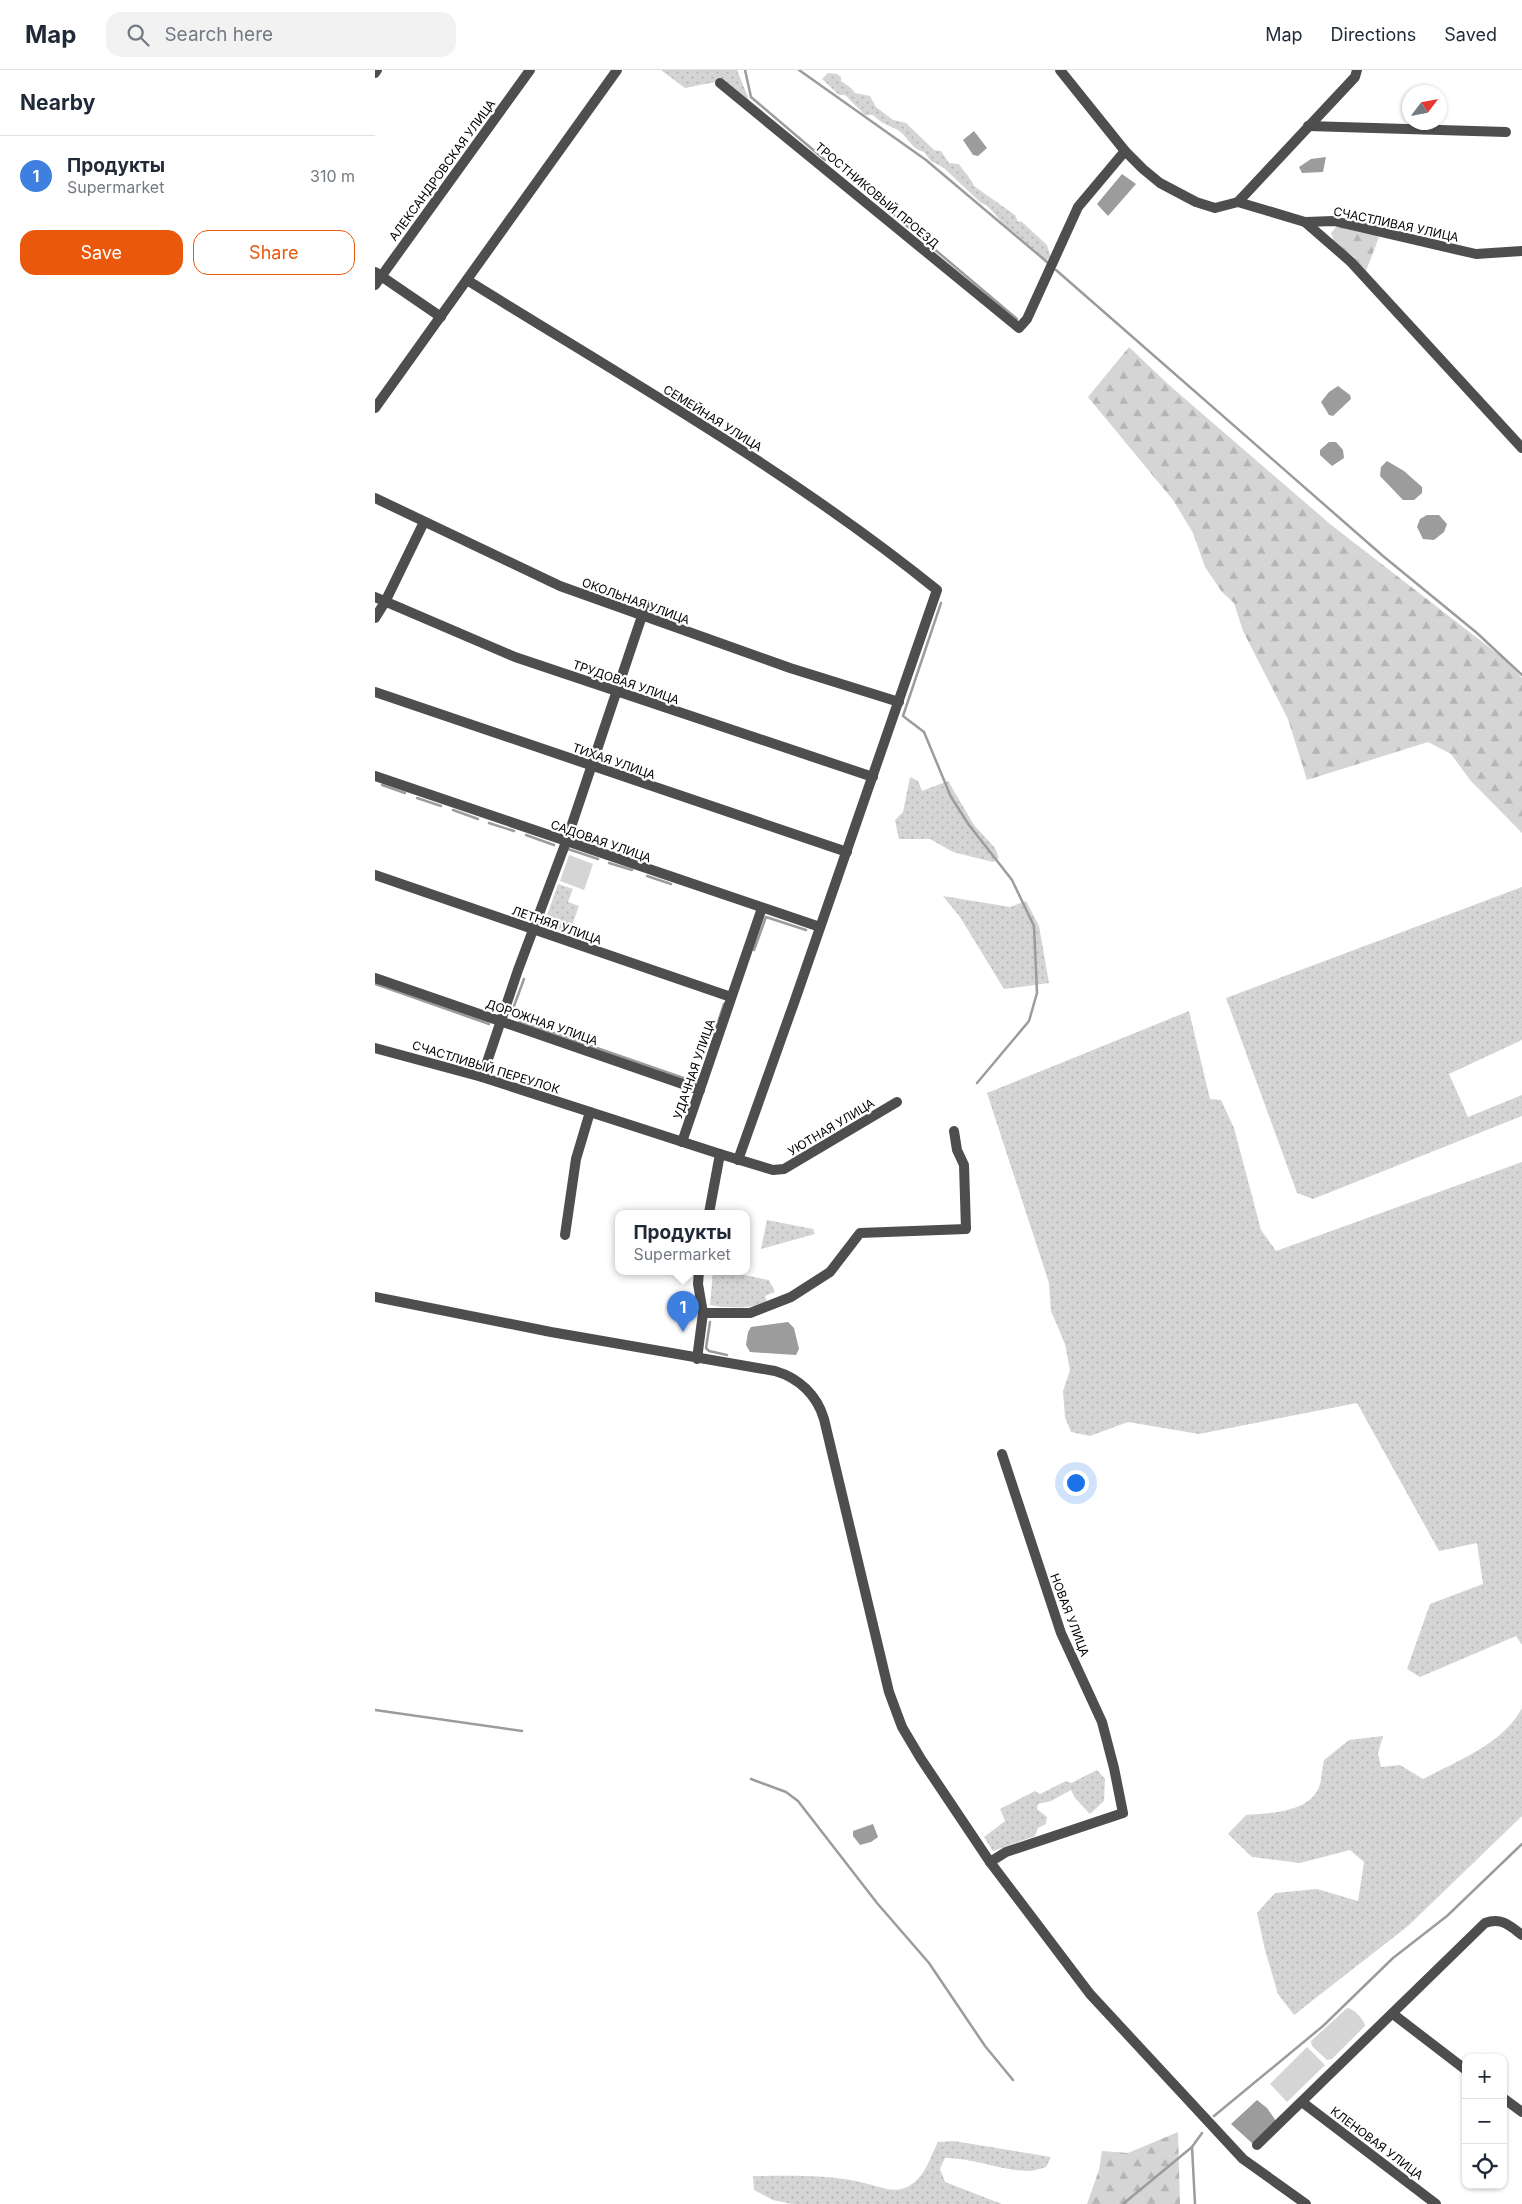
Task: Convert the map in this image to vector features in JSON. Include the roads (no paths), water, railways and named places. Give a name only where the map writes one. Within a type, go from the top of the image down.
[{"type":"street","name":"АЛЕКСАНДРОВСКАЯ УЛИЦА","points":[[377,278],[529,70]]},
{"type":"street","points":[[1060,70],[1125,151],[1160,183],[1196,202],[1215,208],[1238,202],[1355,77],[1357,70]]},
{"type":"street","points":[[375,408],[615,71]]},
{"type":"street","name":"ТРОСТНИКОВЫЙ ПРОЕЗД","points":[[720,83],[833,174],[1016,328],[1023,326],[1027,319],[1078,207],[1125,151]]},
{"type":"street","points":[[1308,126],[1506,132]]},
{"type":"street","name":"СЧАСТЛИВАЯ УЛИЦА","points":[[1238,202],[1305,222],[1334,221],[1476,254],[1522,251]]},
{"type":"street","points":[[1305,222],[1351,262],[1522,448]]},
{"type":"street","points":[[377,278],[441,317]]},
{"type":"street","name":"СЕМЕЙНАЯ УЛИЦА","points":[[467,280],[813,497],[937,590],[899,702]]},
{"type":"street","name":"ОКОЛЬНАЯ УЛИЦА","points":[[375,498],[560,586],[790,668],[899,702]]},
{"type":"street","points":[[375,618],[385,602],[424,522]]},
{"type":"street","name":"ТРУДОВАЯ УЛИЦА","points":[[375,597],[515,656],[873,777]]},
{"type":"street","points":[[482,1077],[500,1021],[566,842],[646,604]]},
{"type":"street","name":"ТИХАЯ УЛИЦА","points":[[375,692],[591,767],[847,852]]},
{"type":"street","points":[[737,1160],[899,702]]},
{"type":"street","name":"САДОВАЯ УЛИЦА","points":[[375,776],[820,928]]},
{"type":"street","name":"ЛЕТНЯЯ УЛИЦА","points":[[375,876],[731,997]]},
{"type":"street","name":"УДАЧНАЯ УЛИЦА","points":[[682,1142],[761,908]]},
{"type":"street","name":"ДОРОЖНАЯ УЛИЦА","points":[[375,978],[700,1090]]},
{"type":"street","name":"СЧАСТЛИВЫЙ ПЕРЕУЛОК","points":[[375,1048],[482,1077],[682,1142]]},
{"type":"street","name":"УЮТНАЯ УЛИЦА","points":[[720,1154],[773,1170],[784,1169],[897,1102]]},
{"type":"street","points":[[565,1235],[577,1159],[590,1112]]},
{"type":"street","points":[[703,1312],[750,1313],[791,1297],[830,1272],[860,1233],[966,1229],[964,1165],[957,1150],[954,1130]]},
{"type":"street","points":[[682,1142],[720,1154],[710,1210]]},
{"type":"street","points":[[697,1359],[703,1312],[698,1284],[699,1275]]},
{"type":"street","points":[[375,1297],[697,1359],[781,1373],[799,1382],[816,1401],[824,1419],[891,1701],[915,1751],[990,1862],[1090,1994],[1243,2159],[1306,2204]]},
{"type":"street","name":"НОВАЯ УЛИЦА","points":[[990,1862],[1006,1852],[1123,1814],[1103,1722],[1061,1633],[1002,1454]]},
{"type":"street","points":[[1257,2145],[1485,1923],[1494,1920],[1504,1921],[1522,1935]]},
{"type":"street","points":[[1393,2014],[1462,2067]]},
{"type":"street","points":[[1504,2099],[1522,2112]]},
{"type":"street","name":"КЛЕНОВАЯ УЛИЦА","points":[[1301,2102],[1436,2204]]},
{"type":"waterway","points":[[745,70],[751,97],[825,160]]},
{"type":"waterway","points":[[799,70],[926,160],[1047,262]]},
{"type":"waterway","points":[[875,199],[1017,319]]},
{"type":"waterway","points":[[1056,270],[1383,556],[1477,633],[1522,675]]},
{"type":"waterway","points":[[941,603],[903,716],[924,732],[951,797],[969,825],[1012,880],[1034,926],[1037,993],[1029,1021],[977,1083]]},
{"type":"waterway","points":[[382,785],[405,793]]},
{"type":"waterway","points":[[417,798],[441,806]]},
{"type":"waterway","points":[[453,810],[478,819]]},
{"type":"waterway","points":[[489,823],[514,831]]},
{"type":"waterway","points":[[526,835],[554,845]]},
{"type":"waterway","points":[[568,849],[598,859]]},
{"type":"waterway","points":[[609,863],[632,870]]},
{"type":"waterway","points":[[647,876],[671,884]]},
{"type":"waterway","points":[[754,950],[766,917],[806,930]]},
{"type":"waterway","points":[[511,1014],[524,979]]},
{"type":"waterway","points":[[375,984],[489,1024]]},
{"type":"waterway","points":[[715,1031],[724,1004]]},
{"type":"waterway","points":[[519,1021],[695,1082],[699,1079]]},
{"type":"waterway","points":[[710,1322],[706,1348],[709,1351],[727,1355]]},
{"type":"waterway","points":[[375,1710],[522,1731]]},
{"type":"waterway","points":[[751,1779],[786,1792],[798,1801],[877,1903],[929,1963],[985,2046],[1013,2080]]},
{"type":"waterway","points":[[1214,2116],[1323,2026],[1393,1958],[1447,1916],[1522,1844]]},
{"type":"waterway","points":[[1123,2204],[1192,2147],[1202,2133]]},
{"type":"waterway","points":[[1192,2147],[1195,2204]]},
{"type":"place","name":"Продукты","points":[[683,1332]]}]
